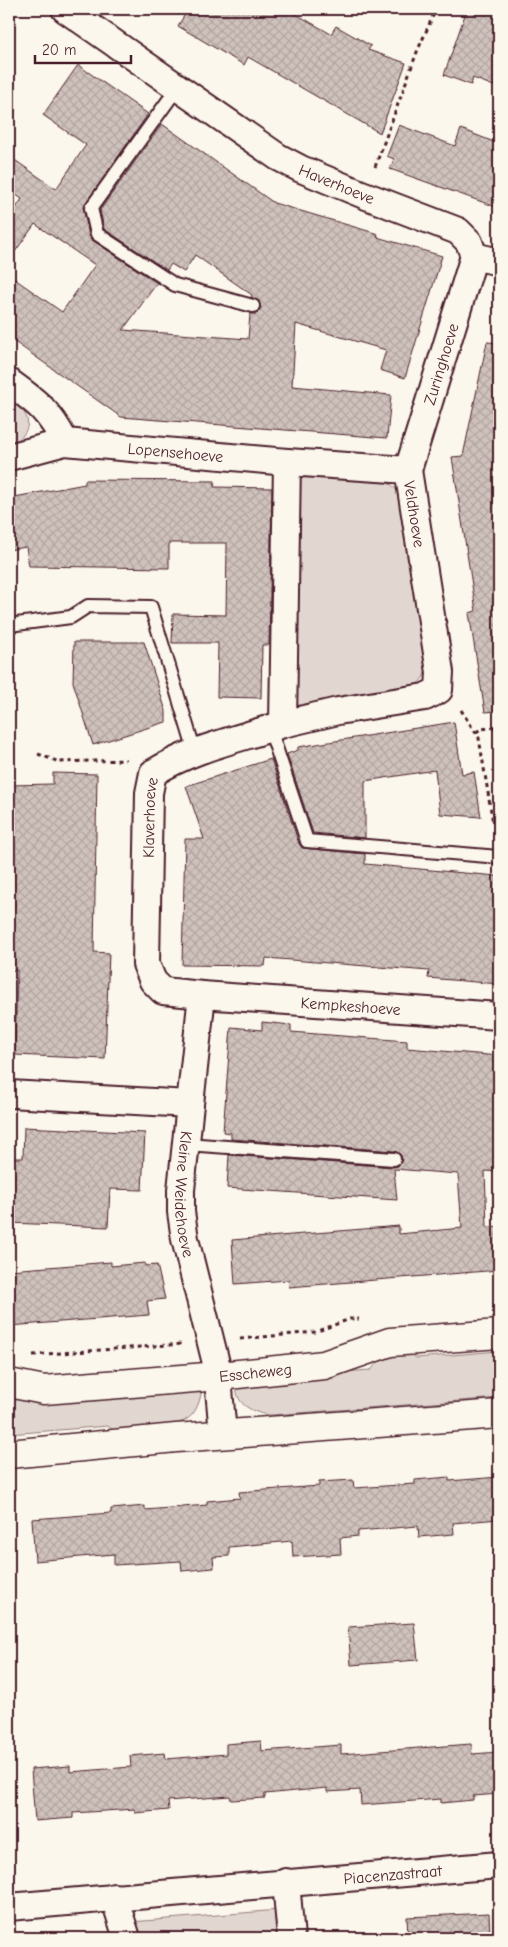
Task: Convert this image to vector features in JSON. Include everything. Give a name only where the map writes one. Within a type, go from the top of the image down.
[{"type":"street","name":"Haverhoeve","points":[[65,9],[278,157],[301,169],[364,195],[458,231],[469,242],[474,256]]},
{"type":"street","points":[[474,256],[499,262]]},
{"type":"street","name":"Zuringhoeve","points":[[408,470],[474,256]]},
{"type":"street","points":[[9,382],[40,404],[54,422],[65,442]]},
{"type":"street","name":"Lopensehoeve","points":[[9,457],[65,442],[287,462]]},
{"type":"street","points":[[277,727],[287,462]]},
{"type":"street","name":"Veldhoeve","points":[[287,462],[408,470],[440,672],[439,690]]},
{"type":"street","points":[[195,752],[338,711],[425,697],[439,690]]},
{"type":"street","name":"Klaverhoeve","points":[[195,752],[167,764],[153,773],[149,793],[146,964],[153,981],[162,991],[202,995]]},
{"type":"street","points":[[9,1094],[190,1104],[202,995]]},
{"type":"street","name":"Kempkeshoeve","points":[[202,995],[499,1016]]},
{"type":"street","name":"Kleine Weidehoeve","points":[[190,1104],[181,1190],[181,1212],[185,1238],[219,1376],[223,1434]]},
{"type":"street","name":"Esscheweg","points":[[9,1383],[44,1390],[324,1366],[390,1342],[499,1334]]},
{"type":"street","points":[[9,1454],[223,1434],[499,1414]]},
{"type":"street","name":"Piacenzastraat","points":[[9,1907],[286,1882],[499,1866]]},
{"type":"street","points":[[286,1882],[291,1938]]},
{"type":"street","points":[[114,1897],[127,1938]]},
{"type":"lane","points":[[178,87],[91,208],[97,234],[175,285],[253,306]]},
{"type":"lane","points":[[9,625],[71,617],[88,606],[151,606],[195,752]]},
{"type":"lane","points":[[277,727],[307,841],[499,857]]},
{"type":"lane","points":[[186,1144],[394,1159]]},
{"type":"path","points":[[364,195],[417,52],[436,9]]},
{"type":"path","points":[[439,690],[465,714],[479,738],[493,824],[499,833]]},
{"type":"path","points":[[476,732],[481,729],[499,727]]},
{"type":"path","points":[[38,754],[59,762],[132,760],[153,773]]},
{"type":"path","name":"Esscheweg","points":[[28,1356],[315,1332],[350,1320],[360,1319]]},
{"type":"shaded area","points":[[9,400],[24,412],[28,424],[21,437],[9,446]]},
{"type":"shaded area","points":[[295,473],[383,481],[391,485],[400,496],[426,664],[424,676],[414,686],[291,710]]},
{"type":"shaded area","points":[[405,1348],[416,1358],[499,1351],[499,1398],[271,1415],[251,1410],[238,1396],[238,1382],[244,1379],[371,1370],[389,1349]]},
{"type":"shaded area","points":[[194,1384],[202,1390],[197,1408],[188,1418],[176,1424],[119,1435],[108,1426],[9,1434],[9,1398]]},
{"type":"shaded area","points":[[279,1910],[282,1938],[137,1938],[131,1922]]},
{"type":"building","points":[[188,9],[287,9],[331,34],[336,26],[371,46],[368,50],[406,63],[380,133],[248,57],[244,65],[178,26]]},
{"type":"building","points":[[467,9],[499,9],[499,88],[473,78],[471,85],[444,75]]},
{"type":"building","points":[[78,65],[148,114],[83,207],[89,236],[92,240],[157,283],[123,330],[248,339],[250,314],[256,314],[261,308],[259,301],[251,297],[252,295],[195,255],[184,272],[171,264],[167,270],[104,229],[100,210],[162,124],[274,203],[378,234],[377,237],[442,256],[405,378],[380,370],[386,350],[296,324],[292,386],[391,395],[387,438],[121,417],[9,338],[9,275],[62,312],[95,265],[35,224],[9,260],[9,218],[22,199],[9,190],[9,156],[56,189],[86,145],[43,115]]},
{"type":"building","points":[[399,125],[455,146],[461,129],[499,144],[499,208],[390,169],[394,159],[387,156]]},
{"type":"building","points":[[487,342],[499,343],[499,421],[494,442],[499,473],[499,711],[485,712],[469,613],[476,611],[452,457],[463,456]]},
{"type":"building","points":[[85,480],[215,481],[214,487],[272,488],[269,645],[262,645],[261,698],[217,697],[218,643],[172,643],[173,614],[226,615],[227,543],[169,543],[169,568],[29,566],[26,547],[9,550],[9,498],[85,484]]},
{"type":"building","points":[[74,642],[144,642],[166,711],[166,722],[93,745],[73,682]]},
{"type":"building","points":[[454,722],[462,774],[474,772],[481,817],[440,814],[435,770],[365,781],[365,838],[313,833],[287,754],[298,750],[298,747]]},
{"type":"building","points":[[271,759],[299,844],[302,848],[365,854],[365,864],[497,876],[493,939],[499,940],[499,984],[428,978],[429,971],[266,958],[265,966],[182,965],[185,839],[204,839],[186,786]]},
{"type":"building","points":[[53,773],[97,774],[94,952],[109,953],[105,1059],[15,1055],[17,970],[9,971],[9,785],[53,784]]},
{"type":"building","points":[[262,1022],[291,1025],[291,1032],[407,1041],[407,1048],[499,1056],[499,1172],[485,1171],[487,1227],[499,1226],[499,1270],[289,1287],[288,1280],[235,1284],[232,1240],[399,1226],[399,1234],[462,1228],[458,1174],[394,1169],[397,1200],[227,1188],[229,1155],[393,1167],[398,1166],[402,1160],[401,1155],[395,1151],[231,1139],[231,1133],[223,1132],[231,1027],[262,1030]]},
{"type":"building","points":[[24,1127],[145,1133],[142,1190],[110,1189],[108,1227],[9,1223],[9,1158],[23,1158]]},
{"type":"building","points":[[111,1262],[111,1266],[145,1263],[145,1266],[157,1265],[165,1299],[147,1301],[149,1315],[9,1326],[9,1270]]},
{"type":"building","points":[[449,1477],[449,1481],[499,1477],[499,1519],[453,1523],[454,1534],[419,1537],[418,1526],[358,1531],[358,1536],[340,1538],[341,1554],[293,1557],[292,1541],[229,1547],[229,1556],[213,1557],[214,1568],[182,1571],[181,1561],[114,1565],[114,1554],[35,1561],[32,1519],[111,1513],[111,1509],[145,1506],[145,1510],[207,1505],[207,1501],[240,1498],[239,1492],[319,1486],[319,1482],[353,1480],[354,1488],[415,1484],[415,1480]]},
{"type":"building","points":[[414,1623],[418,1660],[351,1665],[348,1627]]},
{"type":"building","points":[[261,1741],[262,1751],[341,1745],[341,1754],[471,1744],[472,1754],[499,1752],[499,1794],[473,1796],[473,1800],[441,1803],[441,1799],[361,1805],[360,1790],[327,1792],[327,1788],[265,1794],[265,1798],[231,1800],[230,1796],[168,1801],[169,1810],[135,1813],[135,1809],[73,1813],[73,1818],[35,1821],[31,1769],[70,1766],[70,1772],[131,1767],[130,1756],[165,1753],[166,1759],[226,1754],[226,1744]]},
{"type":"building","points":[[489,1913],[490,1938],[408,1938],[407,1917]]}]
